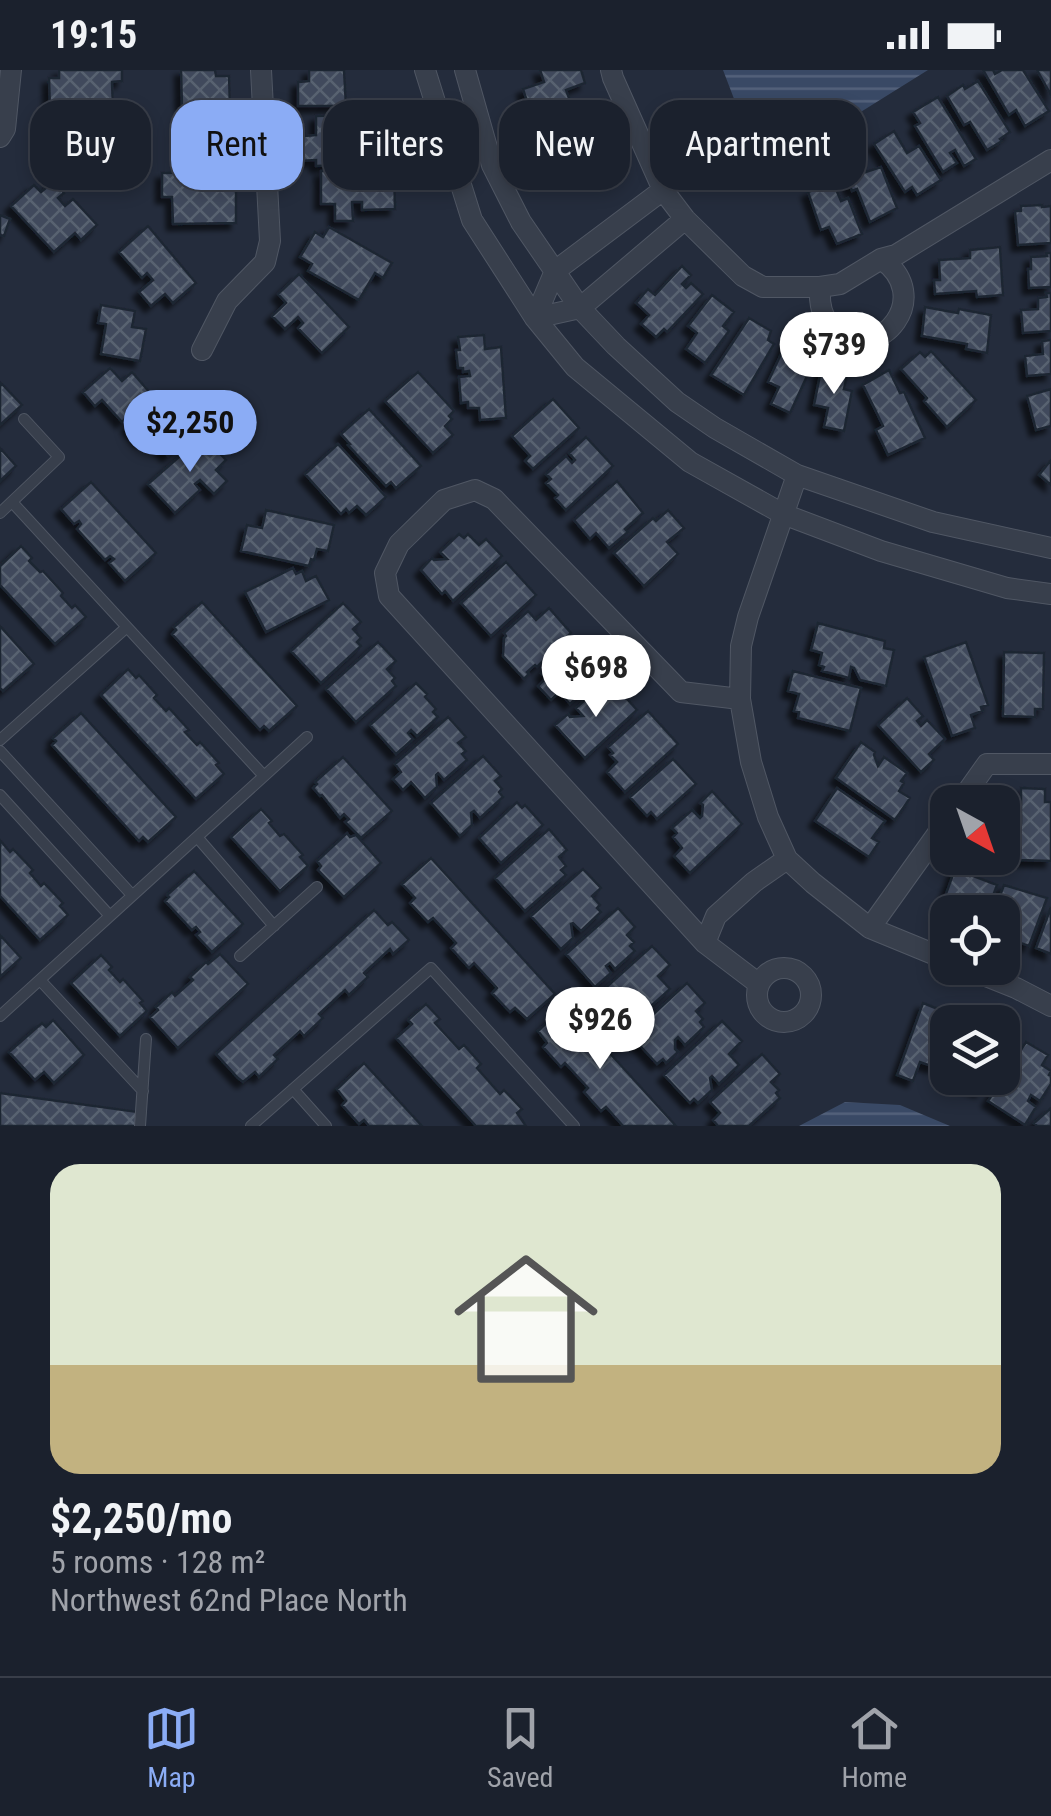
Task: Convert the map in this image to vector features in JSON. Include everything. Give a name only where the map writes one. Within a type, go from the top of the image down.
[{"type":"street","points":[[0,137],[6,129],[11,70]]},
{"type":"street","points":[[202,350],[227,301],[265,262],[268,252],[261,70]]},
{"type":"street","points":[[425,70],[472,220],[535,318],[575,367],[690,462],[783,514],[881,551],[1007,588],[1051,594]]},
{"type":"street","points":[[466,70],[492,166],[522,222],[580,308],[677,402],[796,475],[933,522],[1051,548]]},
{"type":"street","points":[[611,70],[650,161]]},
{"type":"street","points":[[535,318],[554,271],[663,190],[743,276],[763,287],[820,287],[840,284],[896,255],[1051,160]]},
{"type":"street","points":[[535,318],[580,308],[685,218]]},
{"type":"street","points":[[820,287],[819,300],[828,323],[849,338],[874,338],[895,324],[905,300],[899,276],[882,259]]},
{"type":"street","points":[[796,475],[740,646],[740,699],[751,762],[787,859],[870,928],[930,953]]},
{"type":"street","points":[[740,699],[682,692],[494,499],[475,490],[444,500],[399,544],[385,574],[390,596],[705,943],[759,984]]},
{"type":"street","points":[[972,785],[987,764],[1051,764]]},
{"type":"street","points":[[870,928],[930,845]]},
{"type":"street","points":[[705,943],[716,916],[787,859]]},
{"type":"street","points":[[1008,985],[1051,1006]]},
{"type":"lane","points":[[0,512],[59,457],[24,419]]},
{"type":"lane","points":[[12,502],[264,776]]},
{"type":"lane","points":[[0,740],[127,627]]},
{"type":"lane","points":[[0,1016],[307,737]]},
{"type":"lane","points":[[0,751],[132,895]]},
{"type":"lane","points":[[0,795],[110,916]]},
{"type":"lane","points":[[196,837],[274,926]]},
{"type":"lane","points":[[240,956],[317,887]]},
{"type":"lane","points":[[251,1126],[431,968],[574,1126]]},
{"type":"lane","points":[[40,980],[143,1091]]},
{"type":"lane","points":[[140,1126],[146,1039]]},
{"type":"lane","points":[[293,1090],[326,1126]]},
{"type":"water","points":[[723,70],[928,70],[866,109],[866,100],[734,100]]},
{"type":"water","points":[[845,1102],[900,1105],[950,1126],[799,1126]]},
{"type":"building","points":[[59,70],[122,70],[122,81],[112,82],[113,100],[50,100],[49,78],[59,78]]},
{"type":"building","points":[[181,70],[215,70],[216,76],[229,76],[230,100],[182,100]]},
{"type":"building","points":[[309,70],[344,70],[346,100],[323,100],[323,106],[303,106],[303,100],[298,100],[298,82],[309,81]]},
{"type":"building","points":[[540,70],[581,70],[585,83],[566,90],[569,98],[563,100],[526,100],[523,89],[544,82]]},
{"type":"building","points":[[983,70],[993,70],[995,74],[1023,70],[1049,111],[1025,126],[1016,110],[1009,115]]},
{"type":"building","points":[[1037,70],[1051,70],[1051,95]]},
{"type":"building","points":[[978,81],[1010,132],[987,150],[970,122],[964,125],[947,96]]},
{"type":"building","points":[[938,97],[976,159],[964,166],[955,150],[950,153],[957,163],[943,172],[915,126],[920,123],[913,112]]},
{"type":"building","points":[[316,116],[323,116],[323,166],[316,166],[316,160],[303,161],[303,126],[305,136],[316,135]]},
{"type":"building","points":[[894,131],[907,153],[919,146],[941,180],[917,195],[912,187],[905,192],[874,144]]},
{"type":"building","points":[[881,167],[897,208],[870,222],[857,190],[866,190],[866,172]]},
{"type":"building","points":[[321,171],[323,190],[395,190],[395,209],[362,210],[362,202],[352,202],[353,221],[335,221],[335,204],[321,204]]},
{"type":"building","points":[[162,173],[171,173],[171,190],[236,191],[236,223],[173,224],[172,197],[162,197]]},
{"type":"building","points":[[30,189],[62,190],[64,193],[58,198],[65,206],[73,199],[97,225],[81,240],[75,233],[54,252],[11,206]]},
{"type":"building","points":[[836,190],[841,201],[848,198],[862,234],[837,244],[829,227],[821,230],[808,192]]},
{"type":"building","points":[[1021,206],[1051,206],[1051,243],[1018,245],[1015,211],[1021,211]]},
{"type":"building","points":[[0,215],[10,219],[4,236],[0,235]]},
{"type":"building","points":[[148,226],[196,283],[173,303],[165,294],[151,306],[139,292],[153,280],[147,273],[142,278],[119,252]]},
{"type":"building","points":[[329,227],[392,263],[383,278],[375,273],[359,300],[308,271],[312,264],[300,257],[315,232],[323,237]]},
{"type":"building","points":[[1000,247],[1003,295],[977,297],[976,291],[935,294],[934,280],[940,280],[939,260],[970,258],[970,250]]},
{"type":"building","points":[[1051,253],[1051,287],[1029,288],[1031,257],[1047,256]]},
{"type":"building","points":[[682,266],[691,275],[682,284],[686,288],[691,283],[703,294],[667,332],[664,329],[656,337],[641,324],[649,315],[636,303],[648,289],[655,295]]},
{"type":"building","points":[[299,274],[349,327],[322,353],[298,328],[303,323],[298,317],[285,329],[272,316],[286,303],[278,294]]},
{"type":"building","points":[[1046,293],[1051,293],[1051,331],[1023,333],[1021,310],[1038,309],[1038,298],[1047,297]]},
{"type":"building","points":[[712,295],[734,312],[723,326],[729,331],[705,363],[686,349],[697,333],[688,326]]},
{"type":"building","points":[[101,305],[135,311],[132,327],[146,329],[140,361],[101,354],[106,324],[98,323]]},
{"type":"building","points":[[925,307],[991,315],[987,353],[966,349],[967,344],[922,336]]},
{"type":"building","points":[[749,318],[771,331],[768,340],[774,344],[744,395],[711,375]]},
{"type":"building","points":[[484,335],[485,349],[501,347],[506,418],[480,420],[479,408],[461,403],[459,377],[470,376],[469,371],[458,368],[458,337]]},
{"type":"building","points":[[1051,340],[1051,374],[1027,376],[1025,356],[1043,354],[1042,341]]},
{"type":"building","points":[[787,341],[815,350],[790,413],[771,404],[779,387],[768,382]]},
{"type":"building","points":[[931,351],[976,400],[947,427],[901,369],[920,352],[925,357]]},
{"type":"building","points":[[822,365],[848,370],[844,389],[852,391],[844,431],[824,427],[828,408],[814,405]]},
{"type":"building","points":[[110,368],[122,381],[132,372],[151,394],[122,422],[102,400],[95,406],[83,392]]},
{"type":"building","points":[[889,370],[925,438],[888,455],[876,430],[883,426],[863,385]]},
{"type":"building","points":[[418,372],[454,411],[445,426],[453,435],[433,453],[385,401]]},
{"type":"building","points":[[0,382],[22,405],[0,425]]},
{"type":"building","points":[[1051,389],[1051,426],[1036,430],[1027,396]]},
{"type":"building","points":[[553,399],[579,428],[533,469],[525,461],[530,456],[512,436]]},
{"type":"building","points":[[156,401],[168,415],[177,407],[196,428],[168,456],[148,434],[141,440],[128,426]]},
{"type":"building","points":[[369,409],[421,466],[396,488],[391,482],[386,486],[341,434]]},
{"type":"building","points":[[203,436],[226,460],[216,470],[227,481],[214,494],[200,480],[195,484],[200,490],[175,513],[148,484]]},
{"type":"building","points":[[586,437],[613,466],[566,510],[546,483],[551,479],[546,474],[566,456],[572,463],[575,460],[569,453]]},
{"type":"building","points":[[338,444],[386,497],[366,515],[357,506],[341,514],[305,474]]},
{"type":"building","points":[[0,448],[16,466],[0,481]]},
{"type":"building","points":[[1051,460],[1051,485],[1039,475]]},
{"type":"building","points":[[617,481],[643,513],[609,548],[596,533],[590,539],[574,520]]},
{"type":"building","points":[[91,482],[156,553],[125,581],[109,563],[114,559],[110,556],[105,560],[77,529],[79,521],[74,524],[61,509]]},
{"type":"building","points":[[266,510],[334,525],[328,551],[317,549],[309,566],[241,551],[247,525],[262,528]]},
{"type":"building","points":[[668,510],[684,528],[667,542],[678,554],[644,586],[614,553],[653,518],[656,521]]},
{"type":"building","points":[[459,534],[464,538],[468,534],[479,545],[486,539],[502,556],[453,601],[421,570],[432,558],[447,559],[440,552]]},
{"type":"building","points":[[21,546],[32,558],[29,561],[63,593],[61,596],[86,617],[55,644],[0,585],[0,566]]},
{"type":"building","points":[[506,562],[536,595],[491,636],[461,603]]},
{"type":"building","points":[[293,568],[296,574],[302,571],[306,581],[316,576],[329,600],[266,632],[245,592]]},
{"type":"building","points":[[202,602],[297,706],[269,731],[264,726],[260,730],[172,634],[174,627]]},
{"type":"building","points":[[343,603],[361,622],[353,629],[361,638],[357,642],[361,646],[321,683],[291,651]]},
{"type":"building","points":[[549,608],[571,633],[524,679],[503,656],[504,633],[528,611],[536,620]]},
{"type":"building","points":[[818,623],[885,641],[884,648],[894,650],[886,686],[860,680],[851,667],[849,678],[822,671],[822,653],[811,650]]},
{"type":"building","points":[[0,626],[34,664],[3,691],[0,688]]},
{"type":"building","points":[[575,641],[604,672],[570,704],[559,692],[551,700],[538,686],[546,678],[541,673]]},
{"type":"building","points":[[378,642],[396,661],[387,669],[396,686],[356,722],[326,689]]},
{"type":"building","points":[[966,642],[988,705],[971,715],[975,728],[952,736],[924,657]]},
{"type":"building","points":[[1004,652],[1044,653],[1043,709],[1035,709],[1035,717],[1003,716]]},
{"type":"building","points":[[128,669],[136,678],[139,675],[157,695],[154,698],[166,711],[169,708],[189,730],[185,732],[219,763],[216,765],[224,774],[196,799],[101,695]]},
{"type":"building","points":[[793,671],[861,688],[850,731],[798,718],[799,712],[794,711],[799,694],[788,691]]},
{"type":"building","points":[[416,683],[427,694],[425,697],[438,717],[417,736],[411,730],[408,733],[413,739],[396,754],[370,725]]},
{"type":"building","points":[[599,687],[608,696],[617,688],[637,710],[585,758],[555,725],[568,714],[583,716],[576,708]]},
{"type":"building","points":[[907,698],[923,716],[917,721],[921,726],[927,720],[945,739],[929,754],[934,760],[921,772],[878,725]]},
{"type":"building","points":[[648,711],[678,744],[625,792],[607,772],[617,762],[608,747]]},
{"type":"building","points":[[81,713],[176,817],[148,842],[143,837],[139,841],[52,745],[56,741],[53,738]]},
{"type":"building","points":[[448,717],[466,737],[458,743],[466,751],[462,754],[467,760],[444,780],[438,773],[437,787],[425,798],[411,782],[403,790],[393,779],[401,772],[395,764]]},
{"type":"building","points":[[861,742],[875,752],[878,766],[884,757],[907,773],[899,791],[910,798],[895,820],[836,778]]},
{"type":"building","points":[[483,756],[501,776],[495,781],[503,797],[480,818],[474,811],[471,813],[472,825],[460,836],[431,803]]},
{"type":"building","points":[[343,757],[392,811],[361,838],[345,822],[349,819],[344,814],[340,818],[313,788]]},
{"type":"building","points":[[673,759],[696,784],[657,819],[651,812],[647,816],[630,797]]},
{"type":"building","points":[[837,788],[885,821],[872,838],[879,842],[869,857],[815,821]]},
{"type":"building","points":[[1021,788],[1045,789],[1045,802],[1051,802],[1051,861],[1020,860]]},
{"type":"building","points":[[712,791],[742,824],[690,873],[674,856],[682,848],[673,837],[677,833],[672,828],[692,810],[700,818],[700,803]]},
{"type":"building","points":[[517,802],[522,808],[525,805],[543,825],[501,863],[479,838]]},
{"type":"building","points":[[261,809],[280,836],[284,834],[303,855],[300,857],[308,866],[280,891],[231,837]]},
{"type":"building","points":[[549,829],[567,850],[559,857],[566,866],[561,870],[566,875],[525,911],[495,878]]},
{"type":"building","points":[[347,833],[350,837],[356,835],[381,863],[344,897],[318,870],[321,866],[317,861]]},
{"type":"building","points":[[0,840],[33,870],[30,873],[41,886],[44,883],[63,903],[60,906],[68,915],[40,940],[0,896]]},
{"type":"building","points":[[431,858],[555,994],[527,1019],[515,1008],[510,1012],[492,993],[497,988],[474,963],[469,968],[451,948],[456,943],[433,918],[428,922],[410,903],[415,898],[402,884]]},
{"type":"building","points":[[583,869],[601,888],[592,896],[601,912],[581,931],[571,924],[573,938],[561,949],[531,916]]},
{"type":"building","points":[[194,871],[243,924],[212,952],[196,935],[200,932],[196,927],[192,930],[165,901]]},
{"type":"building","points":[[953,875],[971,875],[997,885],[993,895],[946,895]]},
{"type":"building","points":[[1004,885],[1047,898],[1029,946],[1020,943],[1020,895],[1000,895]]},
{"type":"building","points":[[1051,907],[1051,954],[1036,948]]},
{"type":"building","points":[[618,908],[635,927],[627,935],[634,942],[630,946],[635,951],[615,969],[610,963],[606,966],[611,973],[595,987],[566,954]]},
{"type":"building","points":[[374,910],[409,940],[393,954],[390,949],[364,973],[368,977],[349,995],[345,990],[319,1014],[323,1018],[304,1036],[300,1031],[274,1055],[278,1059],[259,1077],[255,1072],[243,1082],[216,1054]]},
{"type":"building","points":[[0,935],[21,958],[0,977]]},
{"type":"building","points":[[652,946],[670,965],[658,976],[670,989],[650,1007],[642,999],[639,1002],[643,1014],[630,1025],[601,992]]},
{"type":"building","points":[[220,954],[248,984],[178,1048],[150,1017],[172,992],[175,996],[206,962]]},
{"type":"building","points":[[101,955],[112,967],[109,970],[120,982],[123,979],[147,1011],[120,1036],[71,983]]},
{"type":"building","points":[[687,983],[705,1003],[696,1011],[704,1027],[685,1045],[678,1037],[678,1052],[666,1063],[663,1059],[657,1064],[632,1037]]},
{"type":"building","points":[[923,1003],[930,1006],[930,1066],[920,1062],[913,1081],[897,1075]]},
{"type":"building","points":[[426,1004],[440,1019],[435,1023],[459,1049],[464,1045],[481,1064],[477,1068],[500,1094],[504,1090],[522,1109],[517,1113],[526,1126],[476,1126],[396,1038]]},
{"type":"building","points":[[566,1005],[676,1126],[623,1126],[606,1107],[601,1111],[584,1092],[588,1088],[565,1063],[561,1067],[543,1047],[547,1043],[538,1031]]},
{"type":"building","points":[[53,1020],[84,1055],[54,1083],[44,1072],[35,1080],[9,1052],[42,1023],[46,1027]]},
{"type":"building","points":[[722,1021],[742,1041],[729,1054],[739,1065],[719,1084],[712,1076],[712,1090],[698,1103],[694,1099],[690,1103],[664,1075]]},
{"type":"building","points":[[1026,1042],[1048,1055],[1042,1065],[1051,1071],[1051,1084],[1040,1101],[1031,1095],[1028,1101],[1036,1107],[1025,1125],[988,1101],[992,1095],[1020,1095],[1020,1051]]},
{"type":"building","points":[[762,1054],[780,1074],[771,1082],[779,1090],[776,1093],[780,1098],[749,1126],[718,1126],[713,1120],[720,1113],[710,1102]]},
{"type":"building","points":[[364,1063],[422,1126],[369,1126],[364,1120],[359,1124],[342,1105],[346,1101],[337,1089]]},
{"type":"building","points":[[0,1093],[138,1112],[136,1126],[0,1126]]},
{"type":"building","points":[[1051,1108],[1051,1126],[1037,1126],[1034,1123]]}]
